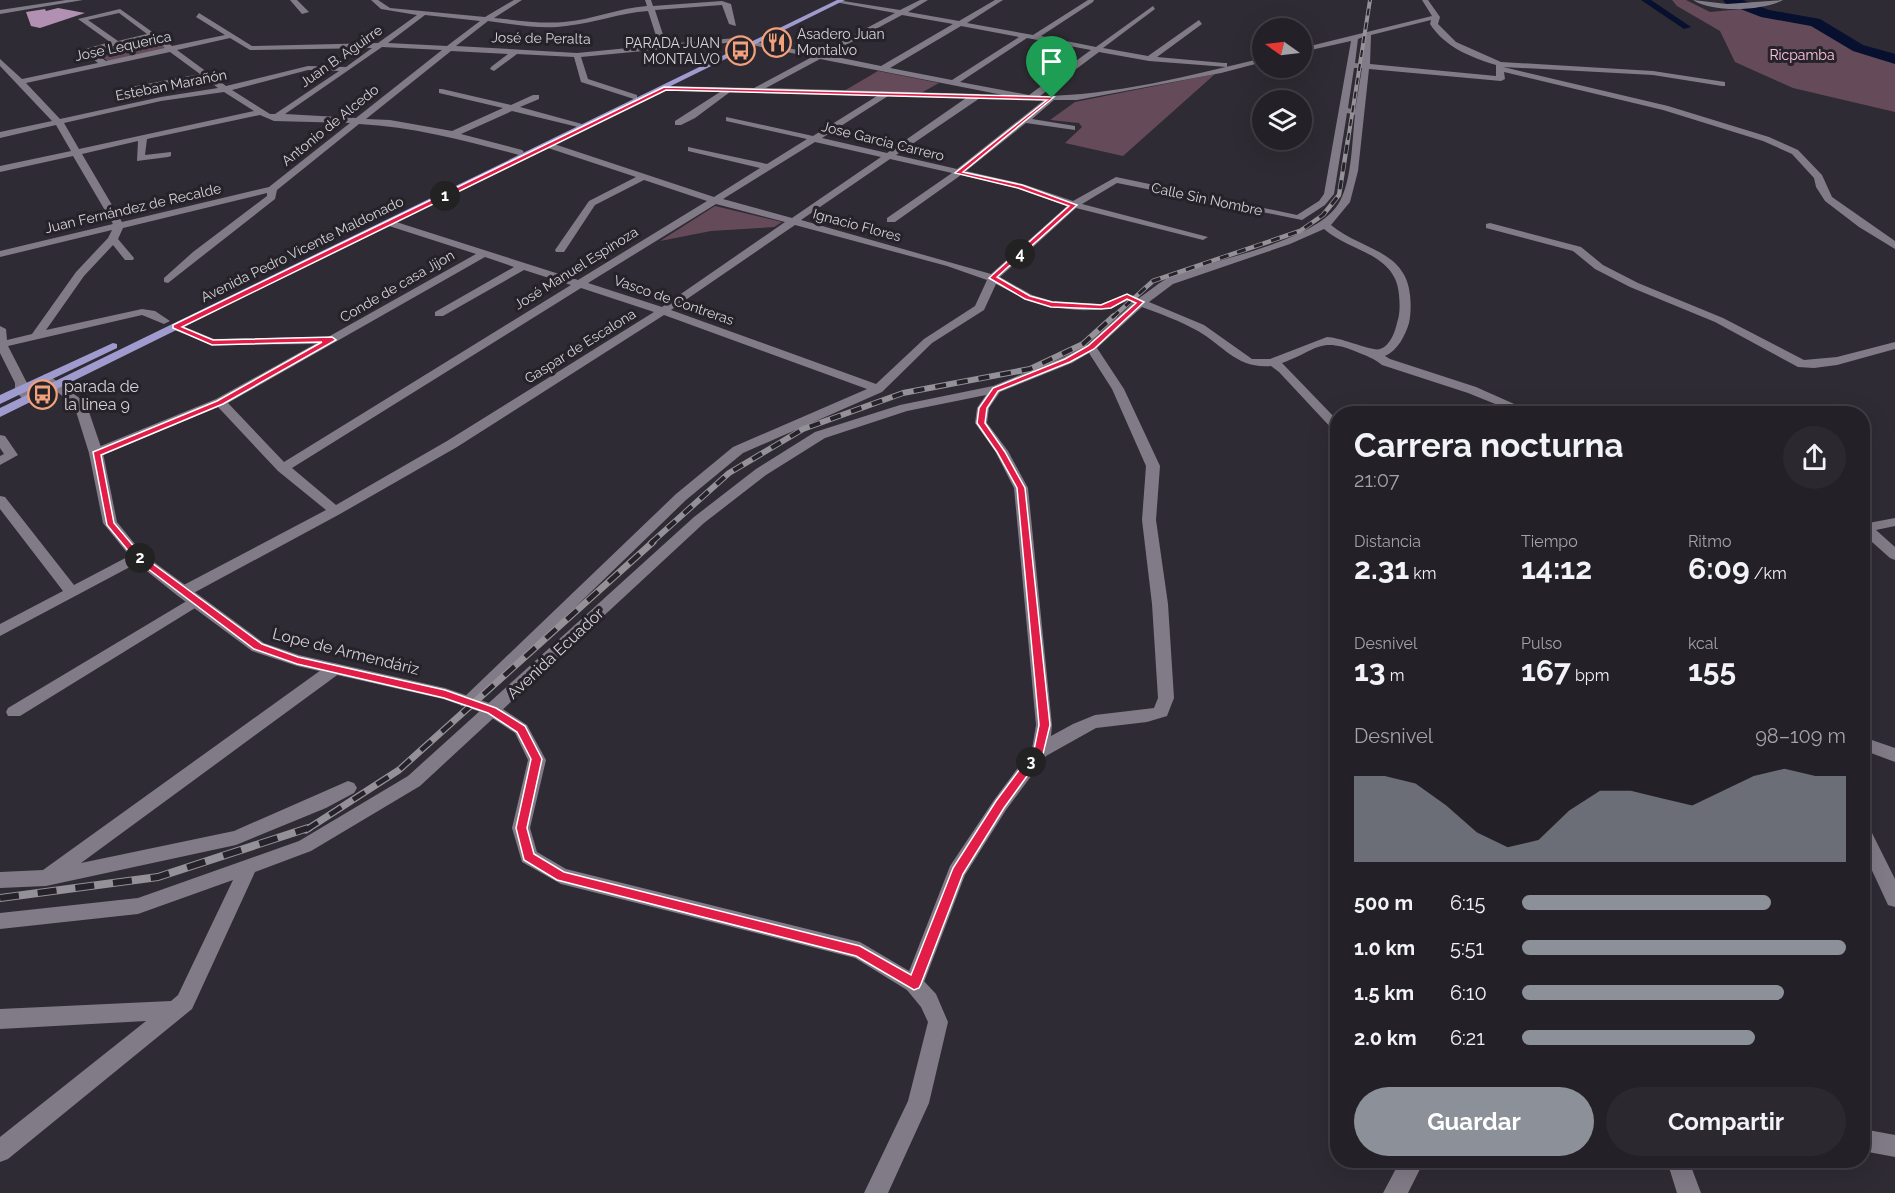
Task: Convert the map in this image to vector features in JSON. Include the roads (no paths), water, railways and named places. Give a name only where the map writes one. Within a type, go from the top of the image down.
[{"type":"main road","name":"Avenida Pedro Vicente Maldonado","points":[[0,400],[25,394],[176,327],[666,88],[829,0]]},
{"type":"main road","name":"Avenida Pedro Vicente Maldonado","points":[[53,381],[164,321],[841,1]]},
{"type":"main road","name":"Avenida Pedro Vicente Maldonado","points":[[0,413],[25,394]]},
{"type":"street","points":[[0,12],[80,0]]},
{"type":"street","points":[[293,0],[305,12]]},
{"type":"street","points":[[374,0],[383,8],[422,14],[558,25],[616,11],[724,3],[727,4],[733,24]]},
{"type":"street","name":"Antonio de Alcedo","points":[[168,280],[197,254],[272,196],[272,189],[357,121],[485,20],[519,0]]},
{"type":"street","points":[[648,0],[663,46]]},
{"type":"street","points":[[754,90],[926,0]]},
{"type":"street","points":[[882,69],[1000,0]]},
{"type":"street","points":[[1425,0],[1436,16],[1434,24],[1442,37],[1499,66],[1665,108],[1766,138],[1795,152],[1819,177],[1821,187],[1828,199],[1895,246]]},
{"type":"street","points":[[1696,0],[1712,6],[1737,7],[1780,0]]},
{"type":"street","points":[[841,1],[1149,59],[1173,59],[1236,67]]},
{"type":"street","points":[[953,83],[1086,1]]},
{"type":"street","points":[[1031,98],[1153,8]]},
{"type":"street","points":[[116,44],[81,20],[117,11],[154,35],[225,88],[274,118],[390,123],[453,134],[519,152]]},
{"type":"street","name":"Juan B. Aguirre","points":[[274,118],[383,45],[422,14]]},
{"type":"street","name":"José de Peralta","points":[[199,15],[250,48],[383,45],[577,55],[724,40],[752,42],[1031,98]]},
{"type":"street","points":[[1312,47],[1436,16]]},
{"type":"street","points":[[1149,59],[1199,22]]},
{"type":"street","points":[[1367,33],[1366,66],[1353,171],[1345,202],[1325,225],[1341,239],[1388,261],[1397,270],[1406,292],[1405,320],[1395,345],[1389,351],[1376,354]]},
{"type":"street","points":[[105,64],[86,50],[154,35]]},
{"type":"street","name":"Jose Lequerica","points":[[21,82],[231,36]]},
{"type":"street","points":[[1353,37],[1355,41],[1343,110],[1359,113]]},
{"type":"street","points":[[494,69],[515,52]]},
{"type":"street","points":[[577,55],[584,80],[634,97]]},
{"type":"street","points":[[0,61],[59,123],[119,226],[113,239],[80,274],[36,336]]},
{"type":"street","points":[[666,88],[1077,98],[1252,63]]},
{"type":"street","points":[[1351,65],[1501,79],[1499,66]]},
{"type":"street","points":[[1499,66],[1565,66],[1653,73],[1722,84]]},
{"type":"street","name":"Esteban Marañón","points":[[0,135],[161,99],[225,88],[308,68],[348,69]]},
{"type":"street","points":[[131,89],[207,75]]},
{"type":"street","points":[[678,123],[692,116],[728,90]]},
{"type":"street","points":[[442,91],[578,124]]},
{"type":"street","name":"José Manuel Espinoza","points":[[283,468],[886,94]]},
{"type":"street","name":"Gaspar de Escalona","points":[[14,712],[189,597],[452,444],[663,311],[886,155],[975,96]]},
{"type":"street","points":[[453,134],[536,97]]},
{"type":"street","points":[[891,220],[958,173],[1052,98]]},
{"type":"street","name":"Calle Sin Nombre","points":[[1074,205],[1116,180],[1299,218],[1322,203],[1329,194],[1343,110]]},
{"type":"street","points":[[0,169],[261,112]]},
{"type":"street","name":"Jose Garcia Carrero","points":[[729,119],[1020,186],[1074,205],[1203,237]]},
{"type":"street","points":[[1025,120],[1072,128]]},
{"type":"street","points":[[143,138],[140,159],[168,154]]},
{"type":"street","name":"Ignacio Flores","points":[[548,145],[714,200],[993,278],[1028,297],[1051,304],[1101,307],[1127,297],[1141,302]]},
{"type":"street","points":[[691,149],[768,167]]},
{"type":"street","points":[[560,250],[592,203],[643,177]]},
{"type":"street","name":"Juan Fernández de Recalde","points":[[0,254],[272,189]]},
{"type":"street","points":[[467,702],[681,497],[738,450],[878,389],[928,341],[980,308],[993,278],[1074,205]]},
{"type":"street","name":"Vasco de Contreras","points":[[390,223],[663,311],[878,389]]},
{"type":"street","name":"Avenida Ecuador","points":[[4,924],[138,906],[305,846],[414,782],[699,520],[761,472],[820,435],[903,408],[996,389],[1068,360],[1091,347],[1141,302],[1169,282],[1286,242],[1325,225]]},
{"type":"street","points":[[1490,226],[1577,249],[1599,267],[1625,281],[1719,320],[1802,364],[1812,365],[1846,359],[1895,345]]},
{"type":"street","points":[[113,239],[129,258]]},
{"type":"street","name":"Conde de casa Jijon","points":[[96,453],[220,402],[485,253]]},
{"type":"street","points":[[439,314],[523,266]]},
{"type":"street","points":[[1141,302],[1186,320],[1219,339],[1242,359],[1253,363],[1273,363],[1330,340],[1376,354],[1386,362],[1472,390],[1512,406]]},
{"type":"street","points":[[1,345],[142,312],[151,313],[164,321]]},
{"type":"street","points":[[176,327],[212,342],[332,340]]},
{"type":"street","points":[[0,329],[1,345],[25,394]]},
{"type":"street","points":[[914,984],[957,872],[1000,805],[1040,751],[1087,724],[1104,720],[1148,718],[1161,712],[1166,698],[1160,604],[1149,520],[1153,466],[1118,389],[1091,347]]},
{"type":"street","points":[[1273,363],[1283,369],[1330,419]]},
{"type":"street","name":"Lope de Armendáriz","points":[[53,381],[80,403],[96,453],[110,523],[138,557],[189,597],[258,647],[297,660],[492,710]]},
{"type":"street","points":[[996,389],[983,408],[981,423],[1001,452],[1021,488],[1044,725],[1040,751]]},
{"type":"street","points":[[220,402],[283,468],[335,511]]},
{"type":"street","points":[[0,439],[11,454],[0,461]]},
{"type":"street","points":[[0,501],[72,592]]},
{"type":"street","points":[[1870,527],[1895,522]]},
{"type":"street","points":[[1870,533],[1895,555]]},
{"type":"street","points":[[0,631],[138,557]]},
{"type":"street","points":[[46,878],[334,669]]},
{"type":"street","points":[[492,710],[521,729],[537,759],[521,828],[529,856],[561,876],[860,951],[914,984],[929,1001],[938,1022],[918,1103],[876,1193]]},
{"type":"street","points":[[1870,746],[1895,755]]},
{"type":"street","points":[[0,880],[46,878],[236,838],[320,803],[348,788]]},
{"type":"street","points":[[1870,847],[1895,899]]},
{"type":"street","points":[[0,1151],[185,1002],[248,867]]},
{"type":"street","points":[[0,1019],[176,1010]]},
{"type":"street","points":[[1870,1141],[1895,1146]]},
{"type":"street","points":[[1395,1193],[1409,1168]]},
{"type":"street","points":[[1680,1168],[1689,1193]]},
{"type":"waterway","points":[[1645,0],[1687,27]]},
{"type":"waterway","points":[[1730,0],[1766,14],[1815,22],[1840,35],[1858,48],[1895,59]]},
{"type":"railway","points":[[1348,140],[1370,0]]},
{"type":"railway","points":[[1112,318],[1153,281],[1300,231],[1323,215],[1339,195],[1348,139]]},
{"type":"railway","points":[[651,543],[729,473],[803,429],[903,393],[1030,369],[1083,344],[1114,316]]},
{"type":"railway","points":[[306,830],[399,770],[653,542]]},
{"type":"railway","points":[[0,898],[158,877],[308,828]]},
{"type":"place","name":"Asadero Juan Montalvo","points":[[776,42]]},
{"type":"place","name":"PARADA JUAN MONTALVO","points":[[741,51]]},
{"type":"place","name":"parada de la linea 9","points":[[43,395]]},
{"type":"park label","name":"Ricpamba","points":[[1802,55]]}]
